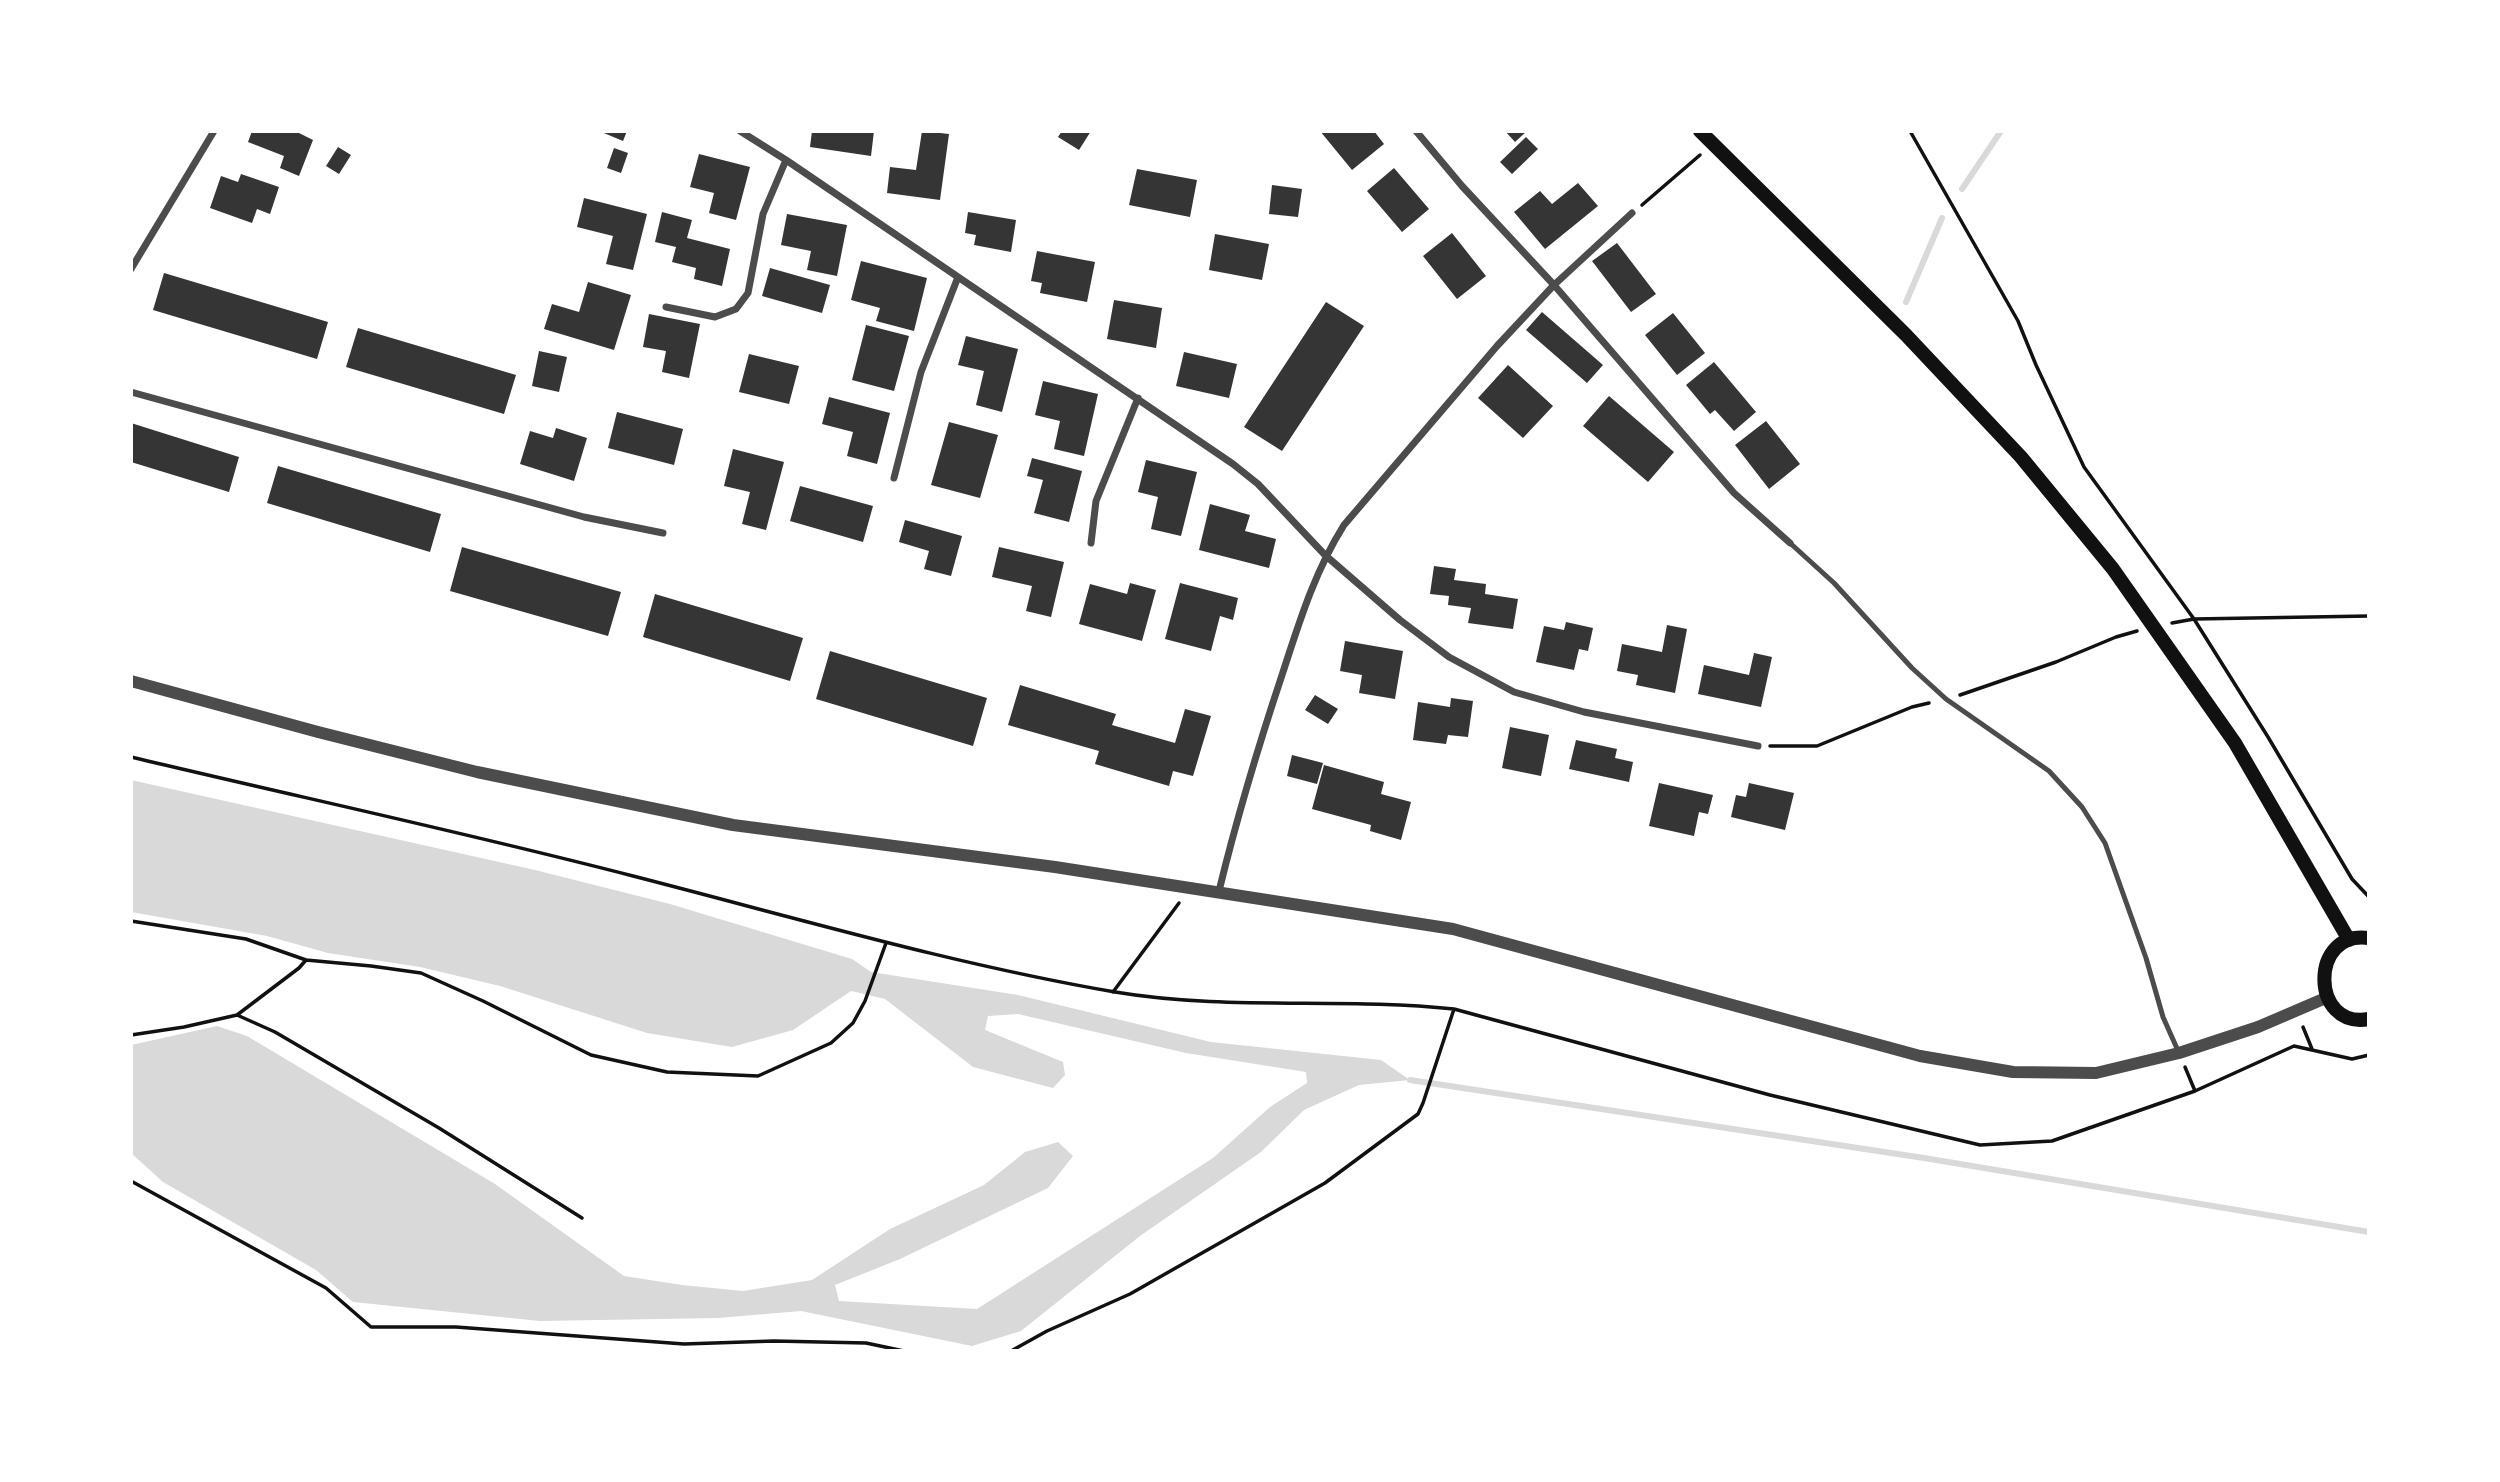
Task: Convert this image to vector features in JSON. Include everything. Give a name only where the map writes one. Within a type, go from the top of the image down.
[{"type":"main road","points":[[1700,131],[1906,335],[2021,457],[2113,569],[2235,743],[2349,940]]},
{"type":"main road","points":[[2369,938],[2349,940],[2336,948],[2326,963],[2323,977],[2324,990],[2341,1013],[2349,1017],[2369,1019]]},
{"type":"street","points":[[133,264],[214,131]]},
{"type":"street","points":[[740,131],[1138,398],[1258,484],[1325,555],[1400,620],[1449,657],[1514,692],[1584,712],[1758,746]]},
{"type":"street","points":[[1416,131],[1734,493],[1790,542]]},
{"type":"street","points":[[666,307],[715,317],[736,309],[748,293],[763,214],[786,160]]},
{"type":"street","points":[[1219,891],[1234,830],[1269,716],[1325,555],[1353,514],[1497,346],[1554,285],[1632,213]]},
{"type":"street","points":[[894,478],[921,372],[958,277]]},
{"type":"street","points":[[131,392],[584,517],[663,533]]},
{"type":"street","points":[[1091,543],[1096,501],[1138,398]]},
{"type":"street","points":[[131,681],[477,772],[733,825],[1219,891],[1453,929],[1920,1056],[2013,1072],[2096,1073],[2179,1054],[2258,1027],[2328,997]]},
{"type":"lane","points":[[1790,542],[1834,583],[1912,668],[1946,699],[2049,771],[2082,807],[2105,844],[2146,958],[2163,1017],[2179,1054]]},
{"type":"path","points":[[1910,131],[2018,321],[2084,467],[2194,620],[2268,737],[2352,879],[2369,897]]},
{"type":"path","points":[[1632,213],[1712,144]]},
{"type":"path","points":[[2154,626],[2194,620],[2369,616]]},
{"type":"path","points":[[131,757],[629,875],[886,943],[1114,992],[1174,1001],[1454,1009],[1770,1095],[1980,1145],[2052,1142],[2195,1091],[2294,1046],[2352,1059],[2369,1055]]},
{"type":"path","points":[[1114,992],[1190,887]]},
{"type":"path","points":[[131,920],[246,939],[306,960],[421,973],[591,1055],[667,1072],[758,1076],[831,1043],[853,1023],[865,1000],[886,943]]},
{"type":"path","points":[[131,1035],[237,1015],[306,960]]},
{"type":"path","points":[[1011,1351],[1047,1331],[1130,1294],[1325,1184],[1418,1114],[1454,1009]]},
{"type":"path","points":[[237,1015],[275,1032],[439,1128],[582,1218]]},
{"type":"path","points":[[2179,1054],[2195,1091]]},
{"type":"path","points":[[131,1181],[326,1288],[371,1327],[456,1326],[684,1344],[774,1341],[866,1343],[904,1351]]},
{"type":"shaded area","points":[[131,780],[535,870],[670,904],[852,959],[871,972],[1018,995],[1211,1042],[1381,1060],[1410,1080],[1359,1085],[1304,1110],[1261,1152],[1140,1236],[1021,1331],[972,1346],[801,1311],[718,1318],[540,1321],[353,1302],[316,1270],[163,1182],[131,1153],[131,1045],[217,1026],[247,1036],[495,1184],[624,1276],[682,1285],[743,1291],[812,1280],[890,1229],[984,1185],[1025,1152],[1058,1142],[1073,1156],[1048,1188],[900,1259],[835,1285],[839,1301],[977,1309],[1213,1158],[1270,1107],[1307,1083],[1306,1072],[1186,1053],[1018,1014],[988,1016],[985,1030],[1063,1062],[1065,1075],[1053,1088],[973,1067],[885,999],[851,991],[793,1030],[732,1047],[647,1033],[500,986],[420,967],[328,953],[267,936],[131,912]]},
{"type":"building","points":[[252,131],[295,131],[313,140],[299,176],[280,168],[284,156],[248,142]]},
{"type":"building","points":[[599,131],[627,131],[623,141]]},
{"type":"building","points":[[812,131],[874,131],[871,156],[810,147]]},
{"type":"building","points":[[922,131],[949,134],[940,200],[887,193],[890,167],[916,170]]},
{"type":"building","points":[[1062,131],[1091,131],[1079,150],[1058,137]]},
{"type":"building","points":[[1320,131],[1374,131],[1384,144],[1352,170]]},
{"type":"building","points":[[1505,131],[1527,131],[1515,142]]},
{"type":"building","points":[[1526,137],[1538,149],[1512,174],[1500,162]]},
{"type":"building","points":[[338,147],[351,155],[339,174],[326,166]]},
{"type":"building","points":[[614,148],[628,153],[621,173],[607,168]]},
{"type":"building","points":[[699,154],[750,167],[736,220],[709,213],[714,193],[690,187]]},
{"type":"building","points":[[1394,168],[1429,209],[1402,232],[1367,191]]},
{"type":"building","points":[[1137,169],[1197,180],[1190,217],[1129,205]]},
{"type":"building","points":[[241,174],[279,187],[270,214],[257,209],[252,223],[210,208],[221,176],[238,182]]},
{"type":"building","points":[[1578,183],[1598,206],[1545,249],[1514,212],[1540,191],[1552,204]]},
{"type":"building","points":[[1272,185],[1302,189],[1298,217],[1269,214]]},
{"type":"building","points":[[584,198],[647,214],[633,270],[606,264],[613,236],[577,227]]},
{"type":"building","points":[[662,212],[692,220],[687,238],[730,249],[722,286],[694,279],[696,268],[672,262],[676,247],[655,242]]},
{"type":"building","points":[[968,212],[1016,220],[1011,252],[974,245],[976,235],[965,233]]},
{"type":"building","points":[[787,214],[847,225],[837,276],[807,270],[811,251],[781,245]]},
{"type":"building","points":[[1452,233],[1486,276],[1457,299],[1423,256]]},
{"type":"building","points":[[1215,234],[1269,244],[1262,280],[1209,270]]},
{"type":"building","points":[[1617,243],[1656,294],[1631,312],[1592,261]]},
{"type":"building","points":[[1037,251],[1095,262],[1087,302],[1040,293],[1042,283],[1031,281]]},
{"type":"building","points":[[861,261],[927,278],[914,331],[876,321],[880,308],[851,300]]},
{"type":"building","points":[[770,268],[830,285],[822,313],[762,296]]},
{"type":"building","points":[[164,273],[328,322],[317,359],[153,310]]},
{"type":"building","points":[[588,282],[631,295],[614,350],[544,329],[552,304],[579,312]]},
{"type":"building","points":[[1114,300],[1162,308],[1156,348],[1107,339]]},
{"type":"building","points":[[1326,302],[1364,326],[1282,451],[1244,427]]},
{"type":"building","points":[[1542,312],[1603,365],[1587,383],[1526,330]]},
{"type":"building","points":[[1673,313],[1705,353],[1677,375],[1645,335]]},
{"type":"building","points":[[649,314],[700,324],[689,378],[662,372],[666,351],[643,347]]},
{"type":"building","points":[[866,325],[909,336],[894,391],[852,380]]},
{"type":"building","points":[[358,328],[516,375],[504,414],[346,367]]},
{"type":"building","points":[[966,336],[1018,349],[1002,412],[976,405],[984,371],[958,365]]},
{"type":"building","points":[[539,351],[567,357],[559,392],[532,386]]},
{"type":"building","points":[[1184,352],[1237,364],[1229,398],[1176,386]]},
{"type":"building","points":[[749,354],[799,366],[789,404],[739,392]]},
{"type":"building","points":[[1714,362],[1756,412],[1734,431],[1715,410],[1710,414],[1686,385]]},
{"type":"building","points":[[1508,365],[1553,406],[1523,438],[1478,398]]},
{"type":"building","points":[[1043,381],[1098,394],[1084,456],[1054,449],[1060,421],[1035,415]]},
{"type":"building","points":[[1609,396],[1674,452],[1648,482],[1583,426]]},
{"type":"building","points":[[829,397],[890,413],[877,464],[847,456],[853,432],[822,424]]},
{"type":"building","points":[[617,412],[683,429],[674,465],[608,448]]},
{"type":"building","points":[[1766,421],[1800,464],[1769,489],[1735,445]]},
{"type":"building","points":[[949,422],[998,435],[980,498],[931,485]]},
{"type":"building","points":[[131,423],[239,457],[229,492],[131,462]]},
{"type":"building","points":[[556,428],[587,438],[574,481],[520,464],[530,431],[553,438]]},
{"type":"building","points":[[733,449],[784,462],[766,530],[742,524],[750,492],[724,486]]},
{"type":"building","points":[[1032,458],[1082,471],[1069,522],[1034,513],[1043,480],[1027,476]]},
{"type":"building","points":[[1146,460],[1197,472],[1181,536],[1151,529],[1158,497],[1138,492]]},
{"type":"building","points":[[278,466],[441,514],[430,552],[267,503]]},
{"type":"building","points":[[800,486],[873,506],[863,542],[790,521]]},
{"type":"building","points":[[1210,504],[1250,515],[1245,531],[1276,539],[1269,568],[1199,550]]},
{"type":"building","points":[[905,520],[962,536],[951,576],[924,569],[929,551],[899,542]]},
{"type":"building","points":[[462,547],[621,592],[608,636],[450,591]]},
{"type":"building","points":[[999,547],[1064,562],[1051,617],[1026,611],[1032,586],[992,577]]},
{"type":"building","points":[[1434,566],[1456,569],[1454,580],[1486,584],[1485,594],[1518,599],[1513,629],[1468,623],[1471,608],[1448,605],[1449,596],[1430,594]]},
{"type":"building","points":[[1130,583],[1156,590],[1142,641],[1079,624],[1090,584],[1127,594]]},
{"type":"building","points":[[1180,583],[1238,598],[1233,620],[1220,616],[1211,651],[1165,639]]},
{"type":"building","points":[[655,594],[803,638],[790,681],[643,637]]},
{"type":"building","points":[[1566,622],[1593,628],[1588,651],[1579,649],[1574,670],[1536,662],[1544,626],[1564,630]]},
{"type":"building","points":[[1667,625],[1687,629],[1675,693],[1636,685],[1638,675],[1617,671],[1622,644],[1662,652]]},
{"type":"building","points":[[1345,641],[1403,651],[1395,699],[1359,693],[1362,675],[1340,671]]},
{"type":"building","points":[[830,651],[987,698],[973,746],[816,699]]},
{"type":"building","points":[[1754,653],[1772,657],[1761,707],[1698,694],[1704,665],[1749,675]]},
{"type":"building","points":[[1020,685],[1116,714],[1112,725],[1175,743],[1185,709],[1211,716],[1193,776],[1173,771],[1169,786],[1095,764],[1099,751],[1008,725]]},
{"type":"building","points":[[1315,695],[1338,709],[1328,724],[1305,710]]},
{"type":"building","points":[[1451,698],[1473,701],[1468,737],[1448,735],[1446,744],[1413,740],[1418,702],[1450,707]]},
{"type":"building","points":[[1510,727],[1549,735],[1541,776],[1502,768]]},
{"type":"building","points":[[1576,740],[1617,749],[1615,758],[1633,762],[1629,782],[1569,769]]},
{"type":"building","points":[[1292,755],[1323,763],[1317,784],[1287,776]]},
{"type":"building","points":[[1324,765],[1384,782],[1381,794],[1411,802],[1401,840],[1370,831],[1371,825],[1312,809]]},
{"type":"building","points":[[1659,783],[1713,795],[1708,814],[1699,812],[1694,836],[1649,826]]},
{"type":"building","points":[[1749,783],[1794,793],[1785,830],[1731,817],[1736,795],[1746,797]]},
{"type":"waterway","points":[[1962,189],[2001,131]]},
{"type":"waterway","points":[[1906,302],[1942,218]]},
{"type":"waterway","points":[[1410,1080],[1924,1158],[2369,1232]]}]
